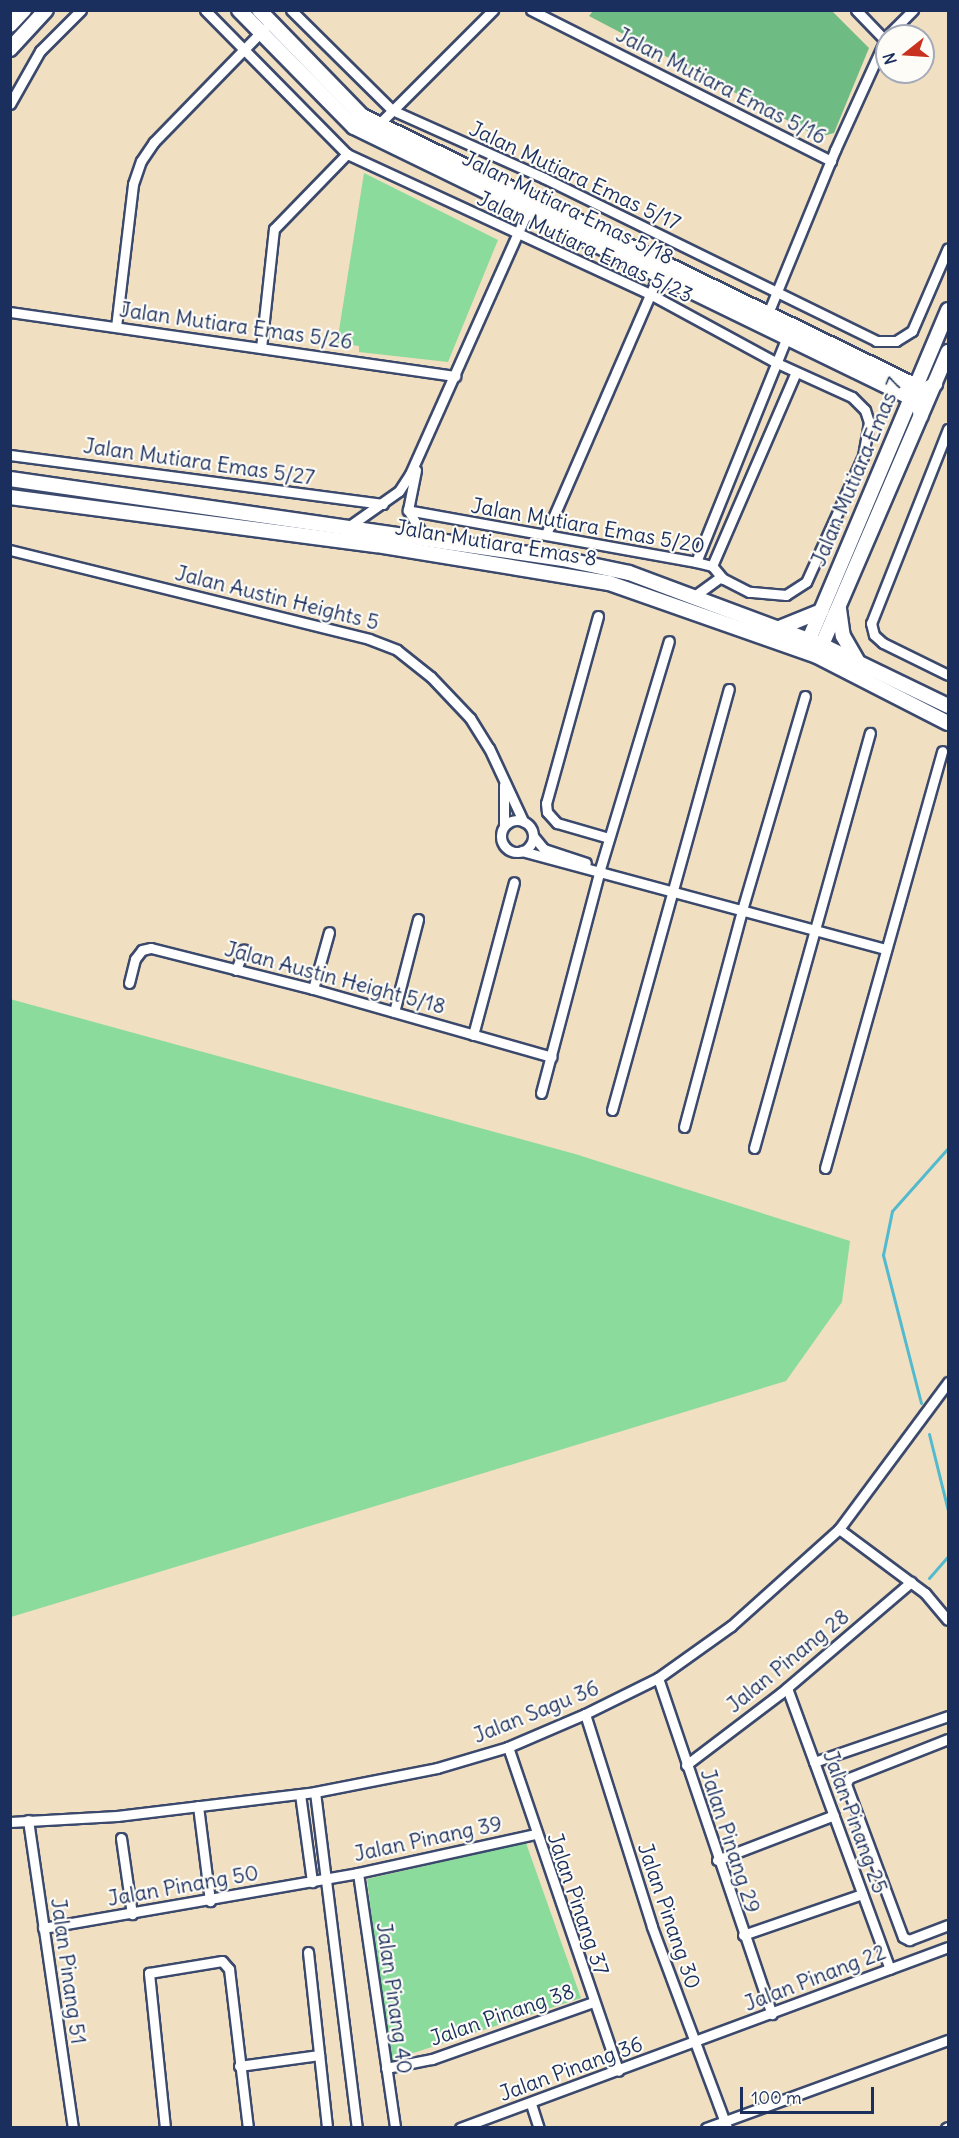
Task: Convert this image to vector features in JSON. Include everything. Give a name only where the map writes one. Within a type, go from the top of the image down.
[{"type":"street","points":[[10,25],[24,10]]},
{"type":"street","points":[[10,50],[46,10]]},
{"type":"street","points":[[10,104],[40,51],[81,10]]},
{"type":"street","name":"Jalan Mutiara Emas 5/23","points":[[205,10],[347,154],[515,235],[650,294],[777,363],[857,401],[868,416],[870,435]]},
{"type":"street","name":"Jalan Mutiara Emas 5/18","points":[[239,10],[266,28],[357,112],[378,125],[769,311],[916,393]]},
{"type":"street","name":"Jalan Mutiara Emas 5/18","points":[[259,10],[266,28],[354,127],[527,213],[789,338],[916,393]]},
{"type":"street","name":"Jalan Mutiara Emas 5/17","points":[[291,10],[392,110],[544,178],[869,338],[889,342],[912,331],[948,248]]},
{"type":"street","points":[[378,125],[494,10]]},
{"type":"street","name":"Jalan Mutiara Emas 5/16","points":[[531,10],[831,161]]},
{"type":"street","points":[[856,10],[875,27]]},
{"type":"street","points":[[899,24],[913,10]]},
{"type":"street","points":[[116,327],[133,184],[141,162],[154,142],[266,28]]},
{"type":"street","points":[[696,562],[789,338],[784,326],[769,311],[875,62]]},
{"type":"street","points":[[261,348],[274,229],[347,154]]},
{"type":"street","points":[[348,527],[399,491],[418,459],[515,235],[527,213]]},
{"type":"street","points":[[546,534],[664,261]]},
{"type":"street","name":"Jalan Mutiara Emas 7","points":[[813,648],[821,610],[916,393],[948,310]]},
{"type":"street","name":"Jalan Mutiara Emas 5/26","points":[[10,312],[455,376]]},
{"type":"street","name":"Jalan Mutiara Emas 7","points":[[813,648],[839,607],[948,352]]},
{"type":"street","points":[[712,566],[796,372]]},
{"type":"street","points":[[921,416],[916,393],[935,384]]},
{"type":"street","points":[[948,429],[872,616],[871,628],[878,640],[948,675]]},
{"type":"street","name":"Jalan Mutiara Emas 5/20","points":[[408,510],[474,525],[546,534],[696,562],[712,566],[721,577],[749,592],[786,595],[806,582],[870,435]]},
{"type":"street","name":"Jalan Mutiara Emas 5/27","points":[[10,455],[383,504]]},
{"type":"street","points":[[418,459],[408,510],[426,540]]},
{"type":"street","name":"Jalan Mutiara Emas 8","points":[[10,479],[348,527],[585,564],[628,573],[777,628],[948,723]]},
{"type":"street","name":"Jalan Mutiara Emas 8","points":[[10,497],[377,545],[609,584],[858,661],[948,706]]},
{"type":"street","name":"Jalan Austin Heights 5","points":[[10,550],[383,644],[412,662],[462,708],[489,748],[504,785],[523,820]]},
{"type":"street","points":[[693,597],[721,577]]},
{"type":"street","points":[[839,607],[843,636],[858,661]]},
{"type":"street","points":[[777,628],[821,610]]},
{"type":"street","points":[[598,616],[546,803],[547,812],[557,823],[609,838]]},
{"type":"street","points":[[542,1093],[595,868],[609,838],[669,640]]},
{"type":"street","points":[[612,1110],[729,689]]},
{"type":"street","points":[[684,1127],[741,910],[805,696]]},
{"type":"street","points":[[754,1148],[870,733]]},
{"type":"street","points":[[825,1168],[942,751]]},
{"type":"street","points":[[504,785],[504,826],[501,835],[504,845],[512,851],[522,851],[595,868],[885,949]]},
{"type":"street","points":[[504,826],[523,820],[531,827],[534,836],[544,849],[595,868]]},
{"type":"street","points":[[522,851],[530,846],[534,836]]},
{"type":"street","points":[[473,1035],[514,882]]},
{"type":"street","points":[[394,1012],[418,920]]},
{"type":"street","points":[[313,989],[329,932]]},
{"type":"street","name":"Jalan Austin Height 5/18","points":[[129,982],[135,959],[142,950],[151,948],[313,989],[552,1058]]},
{"type":"street","points":[[237,970],[244,949]]},
{"type":"street","name":"Jalan Sagu 36","points":[[10,1822],[198,1806],[315,1792],[437,1768],[508,1747],[585,1714],[658,1678],[731,1626],[839,1529],[948,1382]]},
{"type":"street","points":[[839,1529],[911,1582],[948,1620]]},
{"type":"street","name":"Jalan Pinang 28","points":[[686,1765],[787,1688],[911,1582]]},
{"type":"street","name":"Jalan Pinang 29","points":[[658,1678],[717,1860],[772,2014]]},
{"type":"street","name":"Jalan Pinang 25","points":[[787,1688],[890,1969]]},
{"type":"street","name":"Jalan Pinang 30","points":[[585,1714],[652,1927],[726,2124]]},
{"type":"street","points":[[814,1762],[948,1716]]},
{"type":"street","points":[[948,1739],[849,1778],[846,1784],[903,1937],[909,1940],[948,1925]]},
{"type":"street","name":"Jalan Pinang 37","points":[[508,1747],[618,2071]]},
{"type":"street","points":[[315,1792],[328,1879],[357,2127]]},
{"type":"street","points":[[300,1794],[312,1882]]},
{"type":"street","points":[[198,1806],[210,1901]]},
{"type":"street","points":[[717,1860],[834,1815]]},
{"type":"street","name":"Jalan Pinang 51","points":[[28,1820],[70,2127]]},
{"type":"street","name":"Jalan Pinang 39","points":[[328,1879],[536,1834]]},
{"type":"street","points":[[121,1838],[132,1914]]},
{"type":"street","name":"Jalan Pinang 40","points":[[358,1873],[395,2127]]},
{"type":"street","name":"Jalan Pinang 50","points":[[43,1928],[328,1879]]},
{"type":"street","points":[[743,1935],[862,1894]]},
{"type":"street","name":"Jalan Pinang 22","points":[[694,2043],[890,1969],[948,1951]]},
{"type":"street","points":[[308,1953],[327,2127]]},
{"type":"street","points":[[165,2127],[148,1973],[226,1963],[248,2127]]},
{"type":"street","name":"Jalan Pinang 38","points":[[386,2068],[432,2059],[593,2002]]},
{"type":"street","points":[[706,2127],[726,2124],[948,2040]]},
{"type":"street","name":"Jalan Pinang 36","points":[[460,2127],[531,2104],[694,2043]]},
{"type":"street","points":[[239,2066],[319,2055]]},
{"type":"street","points":[[531,2104],[539,2127]]},
{"type":"green space","points":[[593,11],[832,11],[869,48],[834,133],[819,137],[589,16]]},
{"type":"green space","points":[[364,173],[498,240],[448,362],[359,352],[359,346],[337,343]]},
{"type":"green space","points":[[10,999],[575,1154],[850,1241],[842,1302],[786,1381],[11,1617]]},
{"type":"green space","points":[[526,1843],[581,1998],[389,2061],[367,1879]]},
{"type":"waterway","points":[[921,1403],[883,1255],[892,1211],[948,1148]]},
{"type":"waterway","points":[[929,1434],[948,1511]]},
{"type":"waterway","points":[[929,1578],[948,1556]]}]
